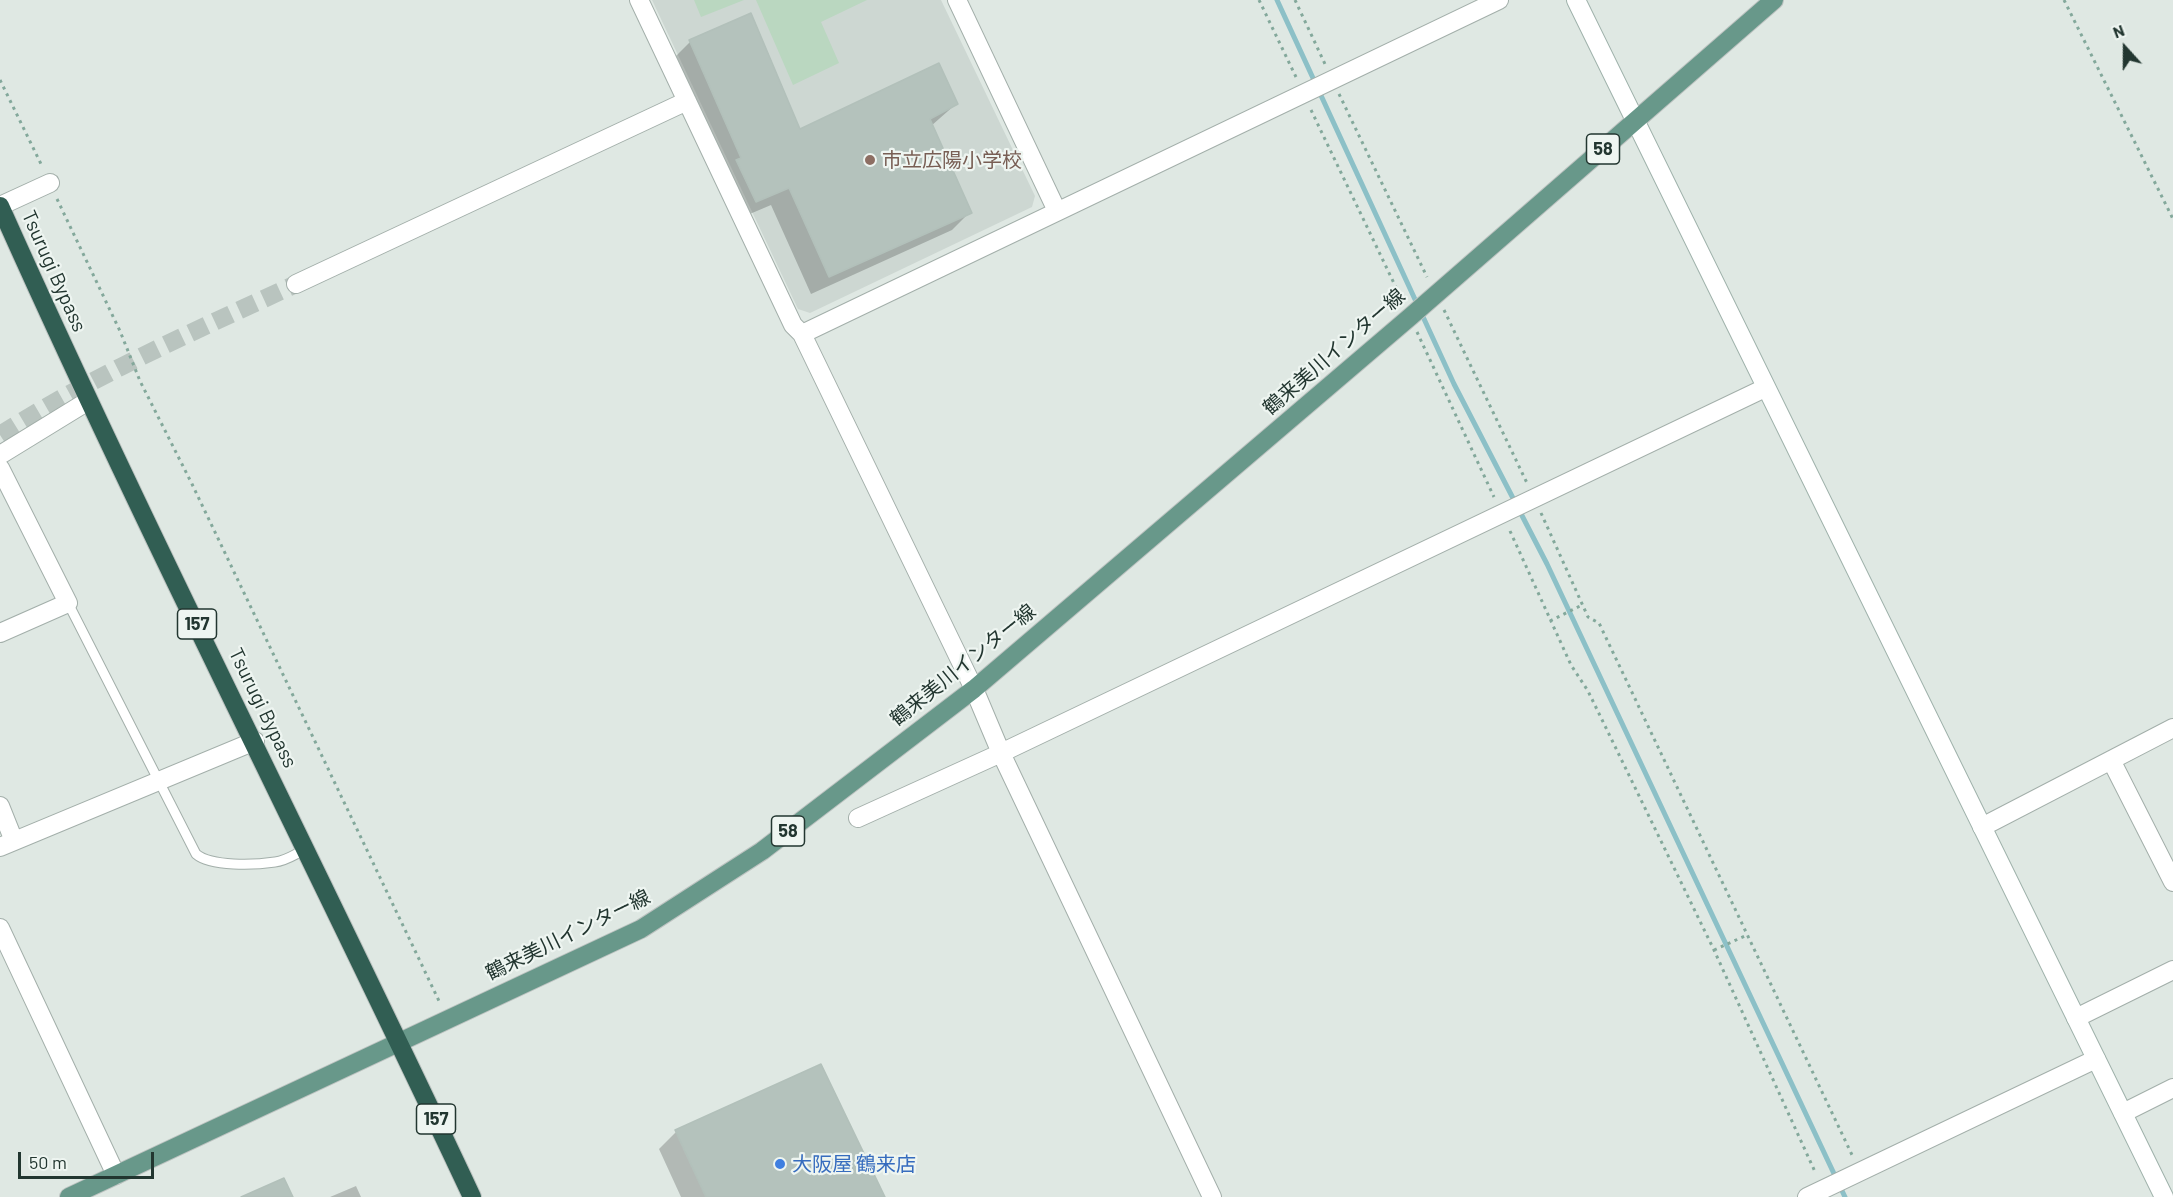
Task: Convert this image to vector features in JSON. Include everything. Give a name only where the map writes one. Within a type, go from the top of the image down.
[{"type":"highway","name":"Tsurugi Bypass","points":[[0,206],[87,401],[255,741],[472,1197]]},
{"type":"main road","name":"鶴来美川インター線","points":[[69,1197],[641,929],[762,851],[974,689],[1410,317],[1774,0]]},
{"type":"street","points":[[639,0],[793,325],[802,334],[974,689],[1001,753],[1212,1197]]},
{"type":"street","points":[[957,0],[1057,211]]},
{"type":"street","points":[[802,334],[1499,0]]},
{"type":"street","points":[[1576,0],[2164,1197]]},
{"type":"street","points":[[296,284],[687,101]]},
{"type":"street","points":[[0,206],[50,183]]},
{"type":"street","points":[[858,818],[1001,753],[1766,388]]},
{"type":"street","points":[[0,455],[87,401]]},
{"type":"street","points":[[0,468],[68,603],[0,633]]},
{"type":"street","points":[[1982,827],[2173,728]]},
{"type":"street","points":[[0,806],[7,844],[255,741]]},
{"type":"street","points":[[2111,760],[2173,882]]},
{"type":"street","points":[[0,928],[116,1175]]},
{"type":"street","points":[[2076,1018],[2173,970]]},
{"type":"street","points":[[1832,1186],[2096,1059]]},
{"type":"street","points":[[2123,1113],[2173,1088]]},
{"type":"lane","points":[[68,603],[196,854],[204,861],[278,862],[306,849]]},
{"type":"path","points":[[1259,0],[1318,87],[1434,296],[1534,499],[1588,617],[1599,624],[1745,936],[1750,938],[1832,1186]]},
{"type":"path","points":[[1295,0],[1318,87],[1410,317],[1552,620],[1832,1186]]},
{"type":"path","points":[[2064,0],[2173,219]]},
{"type":"path","points":[[0,80],[120,331],[140,381],[192,484],[447,1018]]},
{"type":"path","points":[[1552,620],[1582,605]]},
{"type":"path","points":[[1715,950],[1745,936]]},
{"type":"shaded area","points":[[652,0],[941,0],[1035,196],[1032,207],[810,313],[798,309]]},
{"type":"green space","points":[[694,0],[744,0],[701,17]]},
{"type":"green space","points":[[756,0],[867,0],[821,22],[839,63],[793,85]]},
{"type":"building","points":[[751,13],[800,129],[939,63],[958,104],[930,119],[972,213],[829,277],[789,188],[756,202],[736,160],[741,158],[689,40]]},
{"type":"building","name":"大阪屋 鶴来店","points":[[821,1064],[885,1197],[706,1197],[675,1130]]},
{"type":"building","points":[[284,1178],[293,1197],[241,1197]]},
{"type":"waterway","points":[[1277,0],[1454,384],[1547,564],[1845,1197]]},
{"type":"tunnel","points":[[0,435],[108,373],[296,284]]},
{"type":"place","name":"市立広陽小学校","points":[[870,160]]},
{"type":"place","name":"大阪屋 鶴来店","points":[[780,1164]]}]
